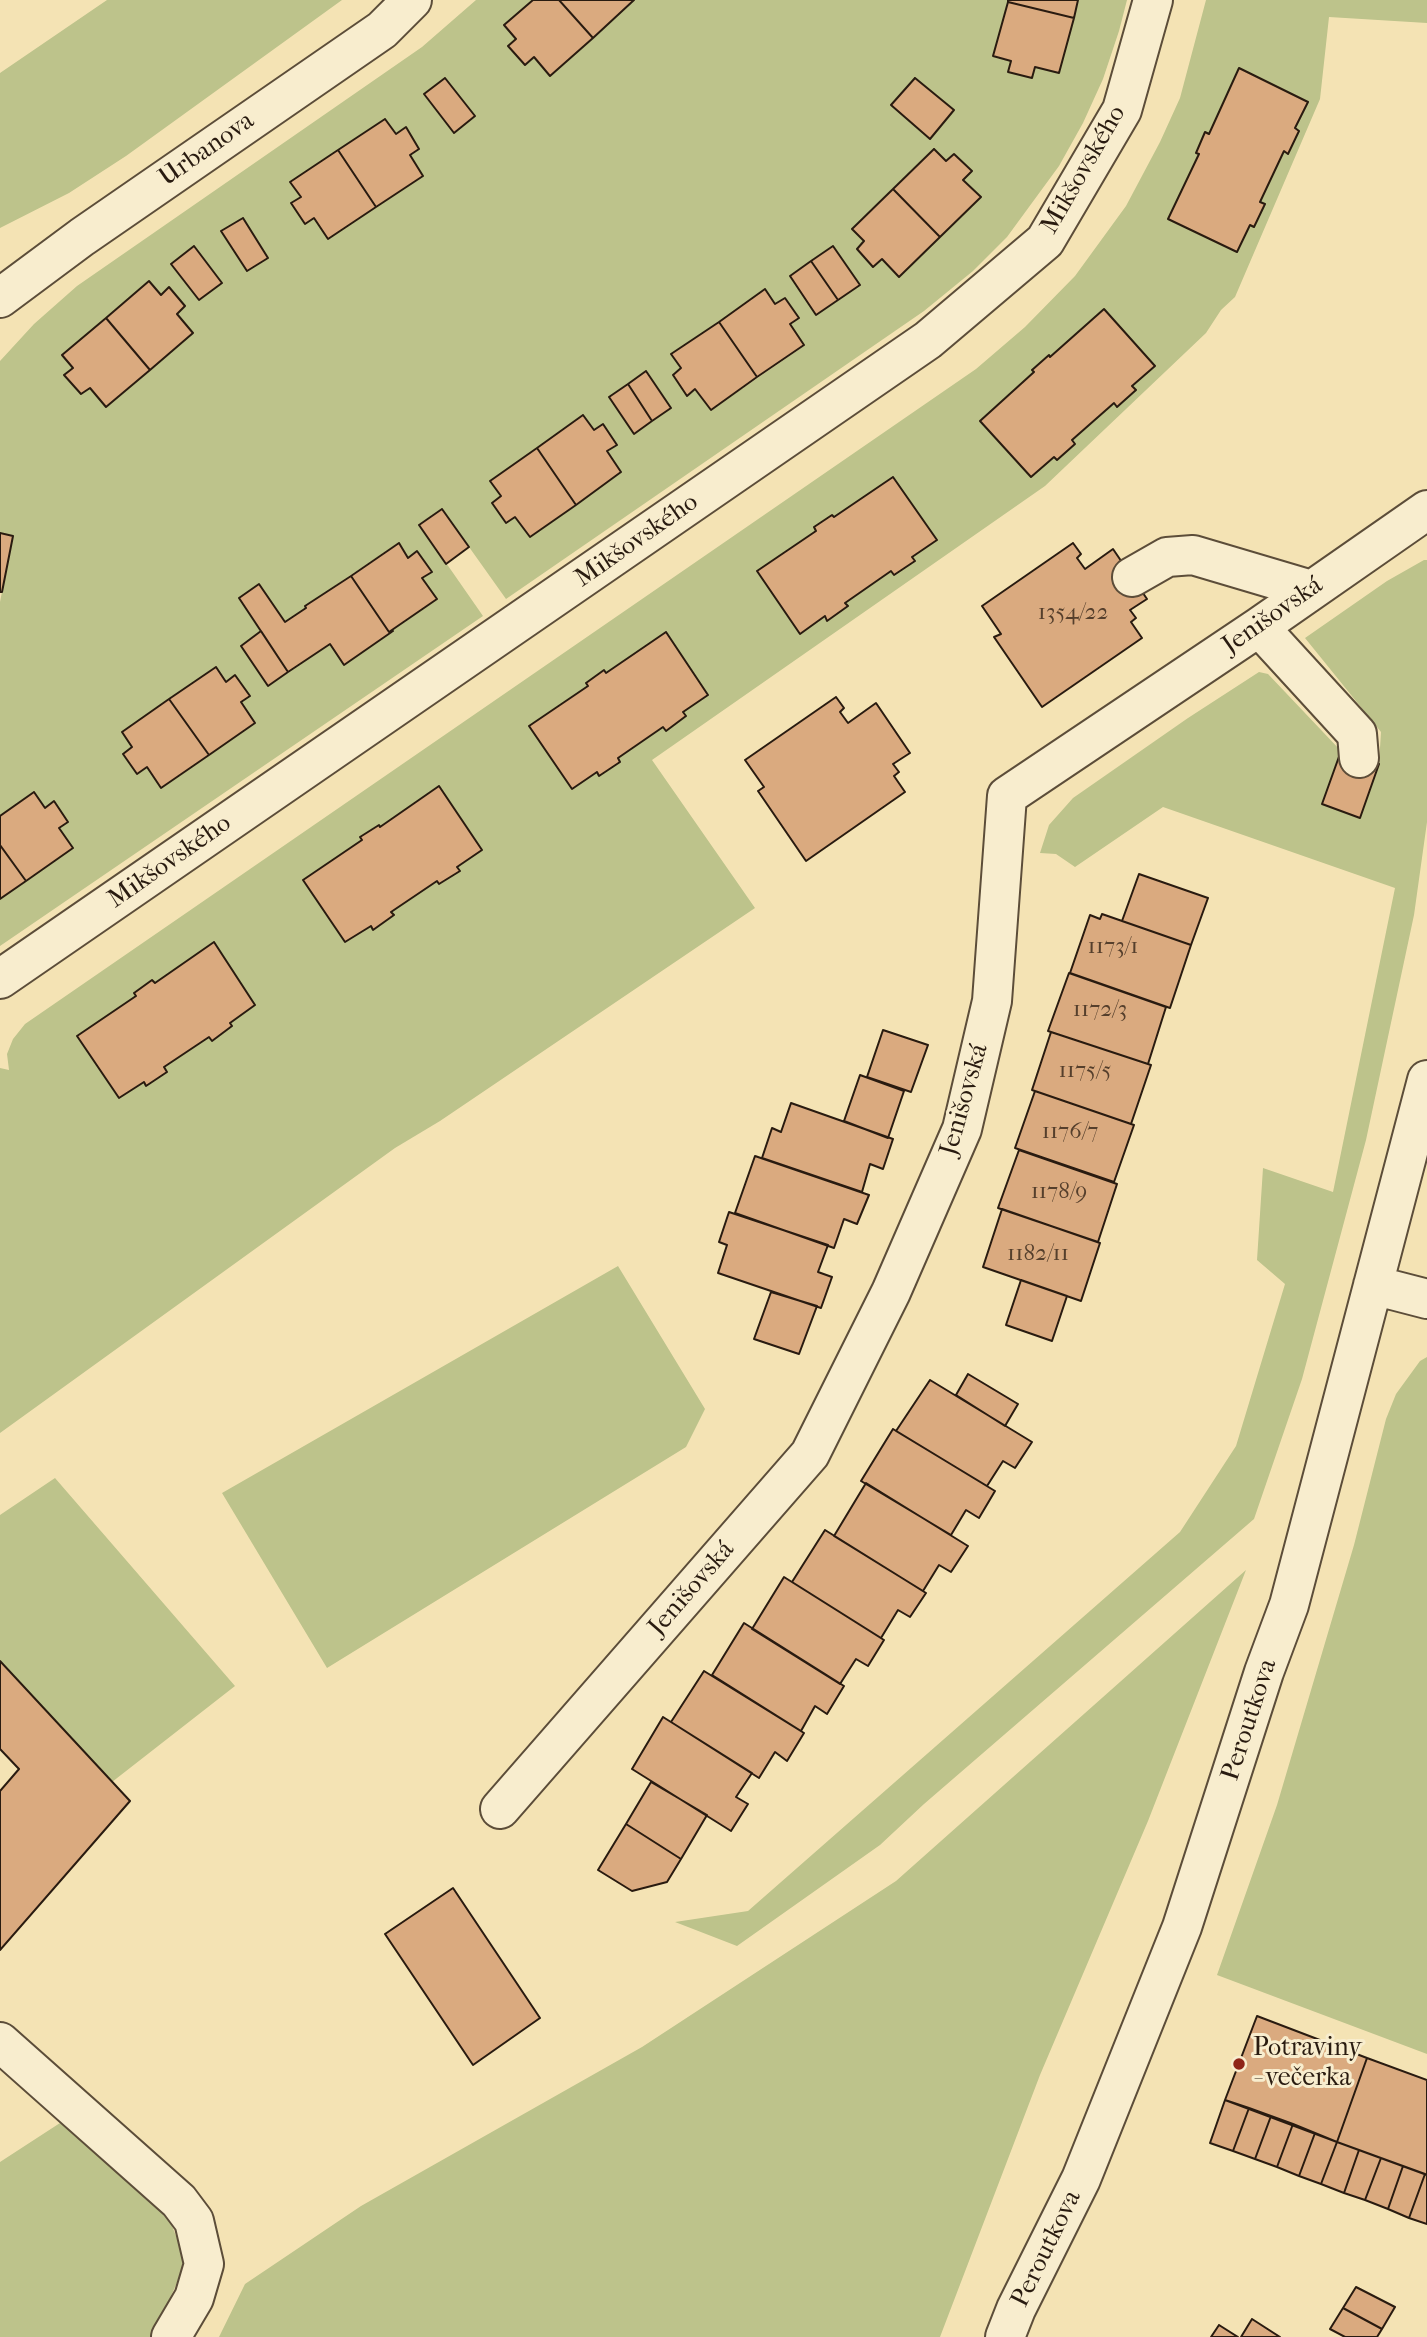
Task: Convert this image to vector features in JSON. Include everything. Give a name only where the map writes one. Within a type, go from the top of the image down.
[{"type":"street","name":"Urbanova","points":[[0,298],[82,237],[382,30],[412,0]]},
{"type":"street","name":"Mikšovského","points":[[0,979],[928,340],[1035,250],[1045,241],[1122,110],[1153,0]]},
{"type":"street","name":"Jenišovská","points":[[500,1809],[810,1454],[891,1292],[962,1129],[992,1001],[1007,796],[1259,627],[1427,510]]},
{"type":"street","points":[[1132,577],[1167,557],[1193,555],[1311,590]]},
{"type":"street","points":[[1259,627],[1357,734],[1359,758]]},
{"type":"street","name":"Peroutkova","points":[[1005,2337],[1016,2309],[1081,2179],[1182,1927],[1264,1671],[1289,1605],[1427,1080]]},
{"type":"street","points":[[1373,1285],[1427,1299]]},
{"type":"street","points":[[0,2042],[179,2201],[194,2221],[204,2264],[194,2298],[171,2337]]},
{"type":"green space","points":[[107,0],[342,0],[126,156],[69,193],[0,228],[0,73]]},
{"type":"green space","points":[[476,0],[533,0],[504,25],[516,39],[508,47],[525,65],[534,57],[550,75],[634,0],[1008,0],[993,56],[1011,61],[1008,72],[1032,78],[1035,67],[1059,73],[1078,0],[1127,0],[1103,79],[1059,166],[1007,237],[973,271],[924,311],[506,599],[442,509],[419,524],[483,616],[0,946],[0,899],[72,848],[59,828],[68,821],[54,802],[45,808],[0,816],[0,602],[13,536],[0,533],[0,361],[34,324],[77,286],[422,47]],"holes":[[[445,78],[475,116],[454,133],[424,95]],[[915,78],[954,110],[929,138],[891,105]],[[385,119],[396,134],[406,127],[419,149],[410,155],[423,176],[314,218],[291,183]],[[933,149],[946,161],[971,172],[963,180],[980,198],[899,276],[882,259],[873,267],[857,249],[864,241],[852,228]],[[243,218],[268,258],[247,271],[221,231]],[[193,246],[222,283],[199,300],[171,264]],[[833,246],[860,285],[816,315],[790,276]],[[149,281],[161,295],[169,287],[185,307],[177,314],[73,368],[62,355]],[[765,290],[775,304],[785,298],[799,318],[790,324],[804,346],[711,410],[695,389],[687,395],[673,375],[681,368],[672,354]],[[647,371],[670,407],[609,397]],[[583,416],[594,430],[603,424],[617,445],[607,451],[620,472],[530,536],[515,517],[505,523],[492,503],[501,496],[490,481]],[[398,543],[408,558],[418,552],[431,572],[422,578],[392,632],[345,664],[330,644],[268,686],[261,631],[239,598],[259,584],[285,622]],[[215,667],[226,682],[235,675],[250,696],[241,702],[209,755],[161,788],[147,767],[137,773],[123,754],[132,747],[123,732]]]},
{"type":"green space","points":[[1206,0],[1427,0],[1427,23],[1329,17],[1320,99],[1235,297],[1221,310],[1206,333],[1045,486],[652,760],[755,908],[440,1121],[395,1148],[0,1433],[0,1068],[9,1070],[7,1054],[13,1039],[25,1024],[976,369],[1025,327],[1075,276],[1126,206],[1180,98]],"holes":[[[1239,69],[1308,102],[1295,128],[1299,131],[1289,153],[1284,151],[1260,202],[1264,204],[1237,252],[1168,219],[1199,154],[1196,153],[1205,133],[1209,134]],[[1048,356],[1155,366],[1132,386],[1135,390],[1117,406],[1114,403],[1072,440],[1075,444],[1057,460],[1054,457],[1031,477],[981,421],[1034,372],[1032,370]],[[893,477],[937,540],[912,557],[894,574],[891,571],[845,603],[847,606],[828,621],[825,616],[800,634],[757,571],[816,531],[814,527],[834,517]],[[666,633],[708,695],[683,712],[686,716],[666,730],[663,727],[618,758],[620,762],[600,776],[597,772],[572,789],[529,726],[588,686],[586,683],[604,671],[606,673]],[[439,787],[482,850],[457,867],[459,871],[440,884],[437,881],[391,912],[393,916],[345,942],[303,880],[362,840],[361,836],[378,825],[380,827]],[[214,943],[232,1026],[213,1040],[209,1037],[164,1067],[167,1072],[144,1082],[119,1098],[77,1036],[136,996],[134,992],[152,981],[155,983]]]},
{"type":"green space","points":[[1427,560],[1427,822],[1414,915],[1366,1140],[1302,1379],[1254,1519],[880,1845],[737,1946],[675,1922],[748,1911],[1180,1532],[1236,1446],[1285,1284],[1257,1260],[1263,1168],[1333,1192],[1395,888],[1163,807],[1075,867],[1056,854],[1040,853],[1049,825],[1073,798],[1259,672],[1268,674],[1341,751],[1322,804],[1360,817],[1379,764],[1381,732],[1305,638],[1387,581]]},
{"type":"green space","points":[[618,1266],[705,1409],[686,1447],[327,1668],[222,1493]]},
{"type":"green space","points":[[1427,1357],[1427,2054],[1217,1975],[1277,1805],[1354,1545],[1386,1419],[1396,1394],[1420,1361]]},
{"type":"green space","points":[[55,1478],[235,1686],[112,1782],[0,1661],[0,1515]]},
{"type":"green space","points":[[1246,1570],[1148,1821],[1040,2075],[940,2337],[219,2337],[245,2284],[361,2206],[642,2047],[896,1881]]},
{"type":"green space","points":[[60,2123],[164,2205],[186,2262],[153,2337],[0,2337],[0,2162]]},
{"type":"building","points":[[533,0],[559,0],[593,38],[550,76],[534,57],[525,65],[508,46],[516,39],[504,25]]},
{"type":"building","points":[[559,0],[634,0],[593,38]]},
{"type":"building","points":[[1008,0],[1078,0],[1074,18]]},
{"type":"building","points":[[1008,2],[1074,18],[1059,73],[1035,67],[1032,78],[1008,72],[1011,61],[993,56]]},
{"type":"building","points":[[1239,68],[1308,102],[1295,128],[1299,131],[1288,154],[1284,151],[1260,202],[1265,204],[1254,227],[1250,225],[1237,252],[1168,219],[1199,154],[1196,153],[1205,132],[1209,134]]},
{"type":"building","points":[[445,78],[475,116],[454,133],[424,94]]},
{"type":"building","points":[[915,78],[954,110],[930,139],[891,105]]},
{"type":"building","points":[[385,119],[396,134],[406,127],[419,149],[410,155],[423,176],[376,207],[338,150]]},
{"type":"building","points":[[934,149],[946,161],[954,154],[972,171],[963,180],[981,197],[940,237],[893,189]]},
{"type":"building","points":[[338,150],[376,207],[328,239],[314,218],[305,224],[291,203],[301,197],[290,182]]},
{"type":"building","points":[[893,189],[940,237],[899,277],[882,259],[873,267],[857,249],[864,241],[852,229]]},
{"type":"building","points":[[243,218],[268,258],[247,271],[221,231]]},
{"type":"building","points":[[194,246],[222,283],[199,300],[171,264]]},
{"type":"building","points":[[833,246],[860,285],[838,300],[811,261]]},
{"type":"building","points":[[811,261],[838,300],[816,315],[790,276]]},
{"type":"building","points":[[149,281],[161,295],[169,287],[185,306],[177,314],[193,333],[150,370],[106,318]]},
{"type":"building","points":[[765,289],[775,304],[785,298],[799,318],[790,324],[804,345],[757,377],[719,322]]},
{"type":"building","points":[[1104,309],[1155,366],[1132,386],[1136,390],[1117,407],[1114,403],[1072,440],[1075,444],[1057,460],[1054,457],[1031,477],[980,421],[1034,372],[1032,370]]},
{"type":"building","points":[[106,318],[150,370],[106,407],[90,388],[81,394],[64,375],[73,368],[62,355]]},
{"type":"building","points":[[719,322],[757,377],[711,410],[695,389],[687,396],[673,375],[681,368],[671,354]]},
{"type":"building","points":[[646,371],[671,408],[652,421],[628,384]]},
{"type":"building","points":[[628,384],[652,421],[634,434],[609,397]]},
{"type":"building","points":[[583,415],[594,430],[603,424],[617,445],[607,451],[621,472],[576,505],[537,448]]},
{"type":"building","points":[[537,448],[576,505],[530,537],[515,517],[506,523],[492,503],[501,496],[490,481]]},
{"type":"building","points":[[893,477],[937,540],[912,557],[915,561],[894,575],[891,571],[845,603],[848,606],[827,621],[825,616],[800,634],[757,571],[816,531],[814,527],[832,515],[834,517]]},
{"type":"building","points":[[442,509],[469,547],[446,564],[419,525]]},
{"type":"building","points":[[0,533],[13,536],[2,592],[0,592]]},
{"type":"building","points":[[399,543],[408,558],[417,551],[432,572],[422,578],[437,599],[389,632],[351,576]]},
{"type":"building","points":[[1073,543],[1081,554],[1077,558],[1085,569],[1113,549],[1147,599],[1130,610],[1136,618],[1131,622],[1142,638],[1042,707],[994,637],[1001,634],[982,606]]},
{"type":"building","points":[[351,576],[389,632],[393,631],[344,665],[330,644],[288,672],[239,598],[259,584],[285,622]]},
{"type":"building","points":[[261,631],[288,672],[268,686],[241,646]]},
{"type":"building","points":[[666,632],[708,695],[683,712],[686,716],[666,731],[663,727],[618,758],[620,762],[599,776],[597,772],[572,789],[529,726],[588,686],[586,683],[604,670],[606,673]]},
{"type":"building","points":[[216,667],[226,682],[235,675],[250,696],[241,702],[255,723],[209,755],[169,699]]},
{"type":"building","points":[[836,697],[844,708],[840,712],[848,723],[876,703],[910,753],[893,764],[899,772],[894,776],[905,792],[806,861],[758,791],[764,787],[745,760]]},
{"type":"building","points":[[169,699],[209,755],[161,788],[147,767],[137,774],[123,754],[132,747],[122,732]]},
{"type":"building","points":[[1341,751],[1379,764],[1360,818],[1322,804]]},
{"type":"building","points":[[439,786],[482,850],[457,867],[460,871],[439,884],[437,881],[391,912],[394,915],[373,930],[371,926],[345,942],[303,880],[362,840],[360,837],[379,825],[380,827]]},
{"type":"building","points":[[34,792],[45,808],[54,801],[68,822],[59,828],[73,848],[26,881],[0,845],[0,816]]},
{"type":"building","points":[[0,845],[26,881],[0,899]]},
{"type":"building","points":[[1139,874],[1208,898],[1191,945],[1122,921]]},
{"type":"building","points":[[1102,914],[1191,945],[1170,1008],[1070,973],[1090,915],[1100,919]]},
{"type":"building","points":[[214,942],[255,1005],[230,1023],[232,1026],[212,1041],[209,1037],[164,1067],[167,1072],[146,1086],[144,1082],[119,1098],[77,1036],[136,996],[134,993],[152,980],[155,983]]},
{"type":"building","points":[[1069,973],[1166,1007],[1148,1064],[1048,1031]]},
{"type":"building","points":[[883,1030],[928,1045],[911,1092],[867,1077]]},
{"type":"building","points":[[1051,1032],[1151,1065],[1131,1124],[1032,1090]]},
{"type":"building","points":[[860,1075],[904,1091],[888,1138],[844,1121]]},
{"type":"building","points":[[1035,1091],[1134,1125],[1114,1182],[1015,1148]]},
{"type":"building","points":[[791,1103],[893,1139],[883,1169],[870,1164],[862,1192],[762,1158],[772,1128],[781,1132]]},
{"type":"building","points":[[1019,1150],[1117,1184],[1098,1242],[998,1208]]},
{"type":"building","points":[[755,1156],[869,1195],[857,1224],[844,1219],[834,1248],[735,1213]]},
{"type":"building","points":[[1002,1209],[1100,1243],[1081,1301],[983,1267]]},
{"type":"building","points":[[729,1212],[828,1245],[818,1272],[832,1277],[821,1308],[718,1273],[727,1245],[719,1242]]},
{"type":"building","points":[[1021,1280],[1067,1296],[1052,1341],[1006,1325]]},
{"type":"building","points":[[771,1292],[817,1306],[799,1354],[754,1339]]},
{"type":"building","points":[[968,1374],[1018,1404],[1005,1426],[956,1395]]},
{"type":"building","points":[[930,1380],[1032,1442],[1015,1468],[1003,1461],[987,1486],[896,1431]]},
{"type":"building","points":[[893,1429],[995,1491],[979,1518],[966,1510],[951,1535],[861,1481]]},
{"type":"building","points":[[866,1483],[968,1546],[951,1572],[939,1565],[923,1591],[834,1536]]},
{"type":"building","points":[[825,1530],[926,1593],[910,1617],[898,1610],[881,1638],[792,1582]]},
{"type":"building","points":[[784,1577],[884,1640],[868,1666],[856,1659],[840,1684],[752,1629]]},
{"type":"building","points":[[744,1623],[844,1686],[827,1714],[815,1706],[801,1731],[712,1675]]},
{"type":"building","points":[[0,1661],[130,1801],[0,1950],[0,1791],[19,1769],[0,1749]]},
{"type":"building","points":[[704,1671],[804,1733],[787,1761],[775,1752],[759,1778],[671,1722]]},
{"type":"building","points":[[663,1717],[752,1773],[736,1797],[748,1804],[731,1831],[632,1769]]},
{"type":"building","points":[[651,1782],[707,1815],[681,1859],[626,1824]]},
{"type":"building","points":[[626,1824],[681,1859],[667,1882],[632,1891],[598,1870]]},
{"type":"building","points":[[453,1888],[540,2018],[473,2065],[385,1934]]},
{"type":"building","points":[[1257,2016],[1367,2058],[1337,2142],[1225,2100]]},
{"type":"building","points":[[1367,2058],[1427,2080],[1427,2175],[1337,2142]]},
{"type":"building","points":[[1225,2100],[1249,2108],[1233,2151],[1210,2143]]},
{"type":"building","points":[[1249,2108],[1271,2116],[1255,2159],[1233,2151]]},
{"type":"building","points":[[1271,2116],[1293,2124],[1277,2167],[1255,2159]]},
{"type":"building","points":[[1293,2124],[1315,2133],[1299,2176],[1277,2167]]},
{"type":"building","points":[[1315,2133],[1337,2142],[1321,2184],[1299,2176]]},
{"type":"building","points":[[1337,2142],[1359,2150],[1344,2193],[1321,2184]]},
{"type":"building","points":[[1359,2150],[1381,2158],[1365,2200],[1344,2193]]},
{"type":"building","points":[[1381,2158],[1403,2166],[1388,2209],[1365,2200]]},
{"type":"building","points":[[1403,2166],[1425,2174],[1409,2218],[1388,2209]]},
{"type":"building","points":[[1425,2174],[1427,2175],[1427,2224],[1409,2218]]},
{"type":"building","points":[[1356,2287],[1395,2307],[1382,2329],[1343,2308]]},
{"type":"building","points":[[1343,2308],[1382,2329],[1377,2337],[1345,2337],[1330,2329]]},
{"type":"building","points":[[1252,2319],[1280,2337],[1241,2337]]},
{"type":"building","points":[[1219,2325],[1238,2337],[1211,2337]]},
{"type":"place","name":"Potraviny - večerka","points":[[1239,2064]]}]
